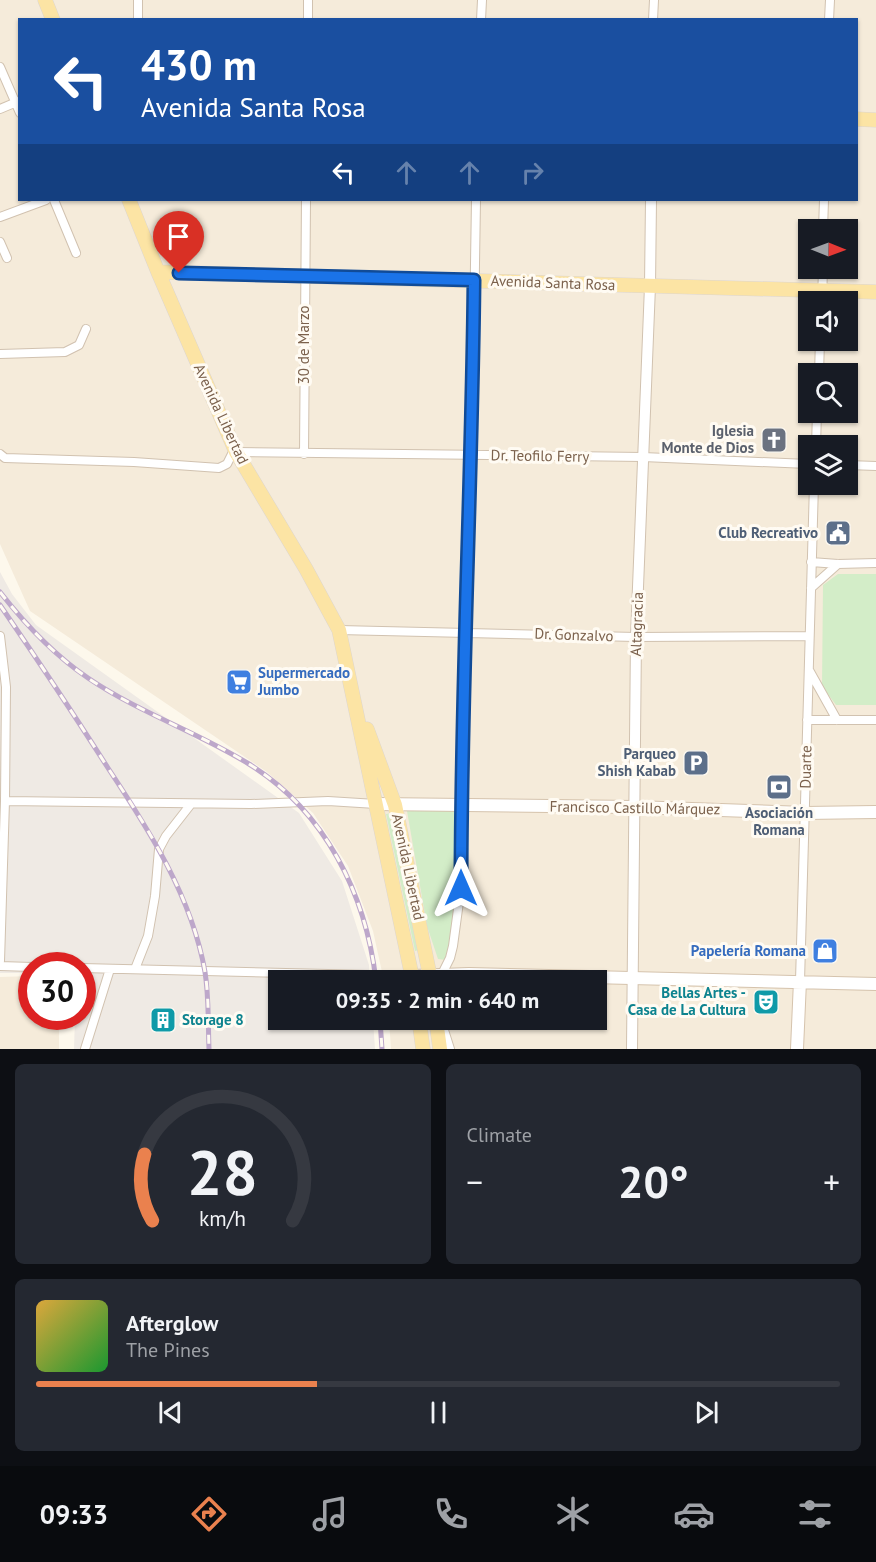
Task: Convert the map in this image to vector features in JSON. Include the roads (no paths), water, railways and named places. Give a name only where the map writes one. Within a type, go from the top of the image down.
[{"type":"main road","points":[[45,0],[52,18]]},
{"type":"main road","points":[[858,119],[876,120]]},
{"type":"main road","name":"Avenida Libertad","points":[[129,201],[236,452],[306,569],[339,630],[411,970]]},
{"type":"main road","name":"Avenida Santa Rosa","points":[[158,272],[650,286],[798,295]]},
{"type":"main road","name":"Avenida Santa Rosa","points":[[858,293],[876,292]]},
{"type":"main road","name":"Avenida Libertad","points":[[351,688],[395,805],[434,970]]},
{"type":"main road","name":"Francisco Castillo Márquez","points":[[376,804],[634,807],[805,813],[876,812]]},
{"type":"main road","points":[[607,978],[876,984]]},
{"type":"main road","name":"Duarte","points":[[797,1049],[800,981]]},
{"type":"main road","points":[[420,1030],[423,1049]]},
{"type":"main road","points":[[437,1030],[440,1049]]},
{"type":"street","points":[[138,0],[138,18]]},
{"type":"street","points":[[308,0],[308,18]]},
{"type":"street","points":[[481,18],[482,0]]},
{"type":"street","points":[[653,18],[654,0]]},
{"type":"street","points":[[829,18],[830,0]]},
{"type":"street","points":[[0,67],[17,102],[0,109]]},
{"type":"street","points":[[0,217],[43,201]]},
{"type":"street","points":[[54,201],[76,253]]},
{"type":"street","name":"30 de Marzo","points":[[304,454],[306,201]]},
{"type":"street","points":[[442,970],[450,958],[453,946],[461,888],[476,201]]},
{"type":"street","name":"Altagracia","points":[[632,1049],[636,637],[650,286],[651,201]]},
{"type":"street","points":[[823,219],[824,201]]},
{"type":"street","points":[[0,242],[7,258]]},
{"type":"street","points":[[0,354],[65,351],[78,345],[86,329]]},
{"type":"street","points":[[0,454],[5,458],[134,462],[219,468],[226,465],[232,453],[236,452]]},
{"type":"street","name":"Dr. Teofilo Ferry","points":[[236,452],[643,458],[798,464]]},
{"type":"street","points":[[858,465],[876,466]]},
{"type":"street","name":"Duarte","points":[[800,981],[814,495]]},
{"type":"street","points":[[811,562],[876,563]]},
{"type":"street","points":[[811,588],[838,564]]},
{"type":"street","name":"Dr. Gonzalvo","points":[[339,630],[636,637],[809,636]]},
{"type":"street","points":[[0,636],[6,687],[0,961]]},
{"type":"street","points":[[809,669],[837,720]]},
{"type":"street","points":[[807,720],[876,720]]},
{"type":"street","points":[[5,801],[191,804],[328,801],[376,804]]},
{"type":"street","points":[[135,969],[148,936],[155,896],[159,849],[166,836],[191,804]]},
{"type":"street","points":[[0,966],[18,967]]},
{"type":"street","points":[[96,968],[268,974]]},
{"type":"street","points":[[85,1049],[110,969]]},
{"type":"street","points":[[444,1030],[450,1049]]},
{"type":"railway","points":[[0,592],[41,638],[88,678],[127,701],[249,764],[276,783],[300,806],[320,830],[351,886],[363,917],[374,970]]},
{"type":"railway","points":[[0,605],[139,815],[167,865],[199,944],[208,1000],[209,1049]]},
{"type":"railway","points":[[381,1030],[382,1049]]},
{"type":"place","name":"Iglesia Monte de Dios","points":[[774,440]]},
{"type":"place","name":"Club Recreativo","points":[[838,533]]},
{"type":"place","name":"Supermercado Jumbo","points":[[239,682]]},
{"type":"place","name":"Parqueo Shish Kabab","points":[[696,763]]},
{"type":"place","name":"Asociación Romana","points":[[779,787]]},
{"type":"place","name":"Papelería Romana","points":[[825,951]]},
{"type":"place","name":"Bellas Artes - Casa de La Cultura","points":[[766,1002]]},
{"type":"place","name":"Storage 8","points":[[163,1020]]}]
